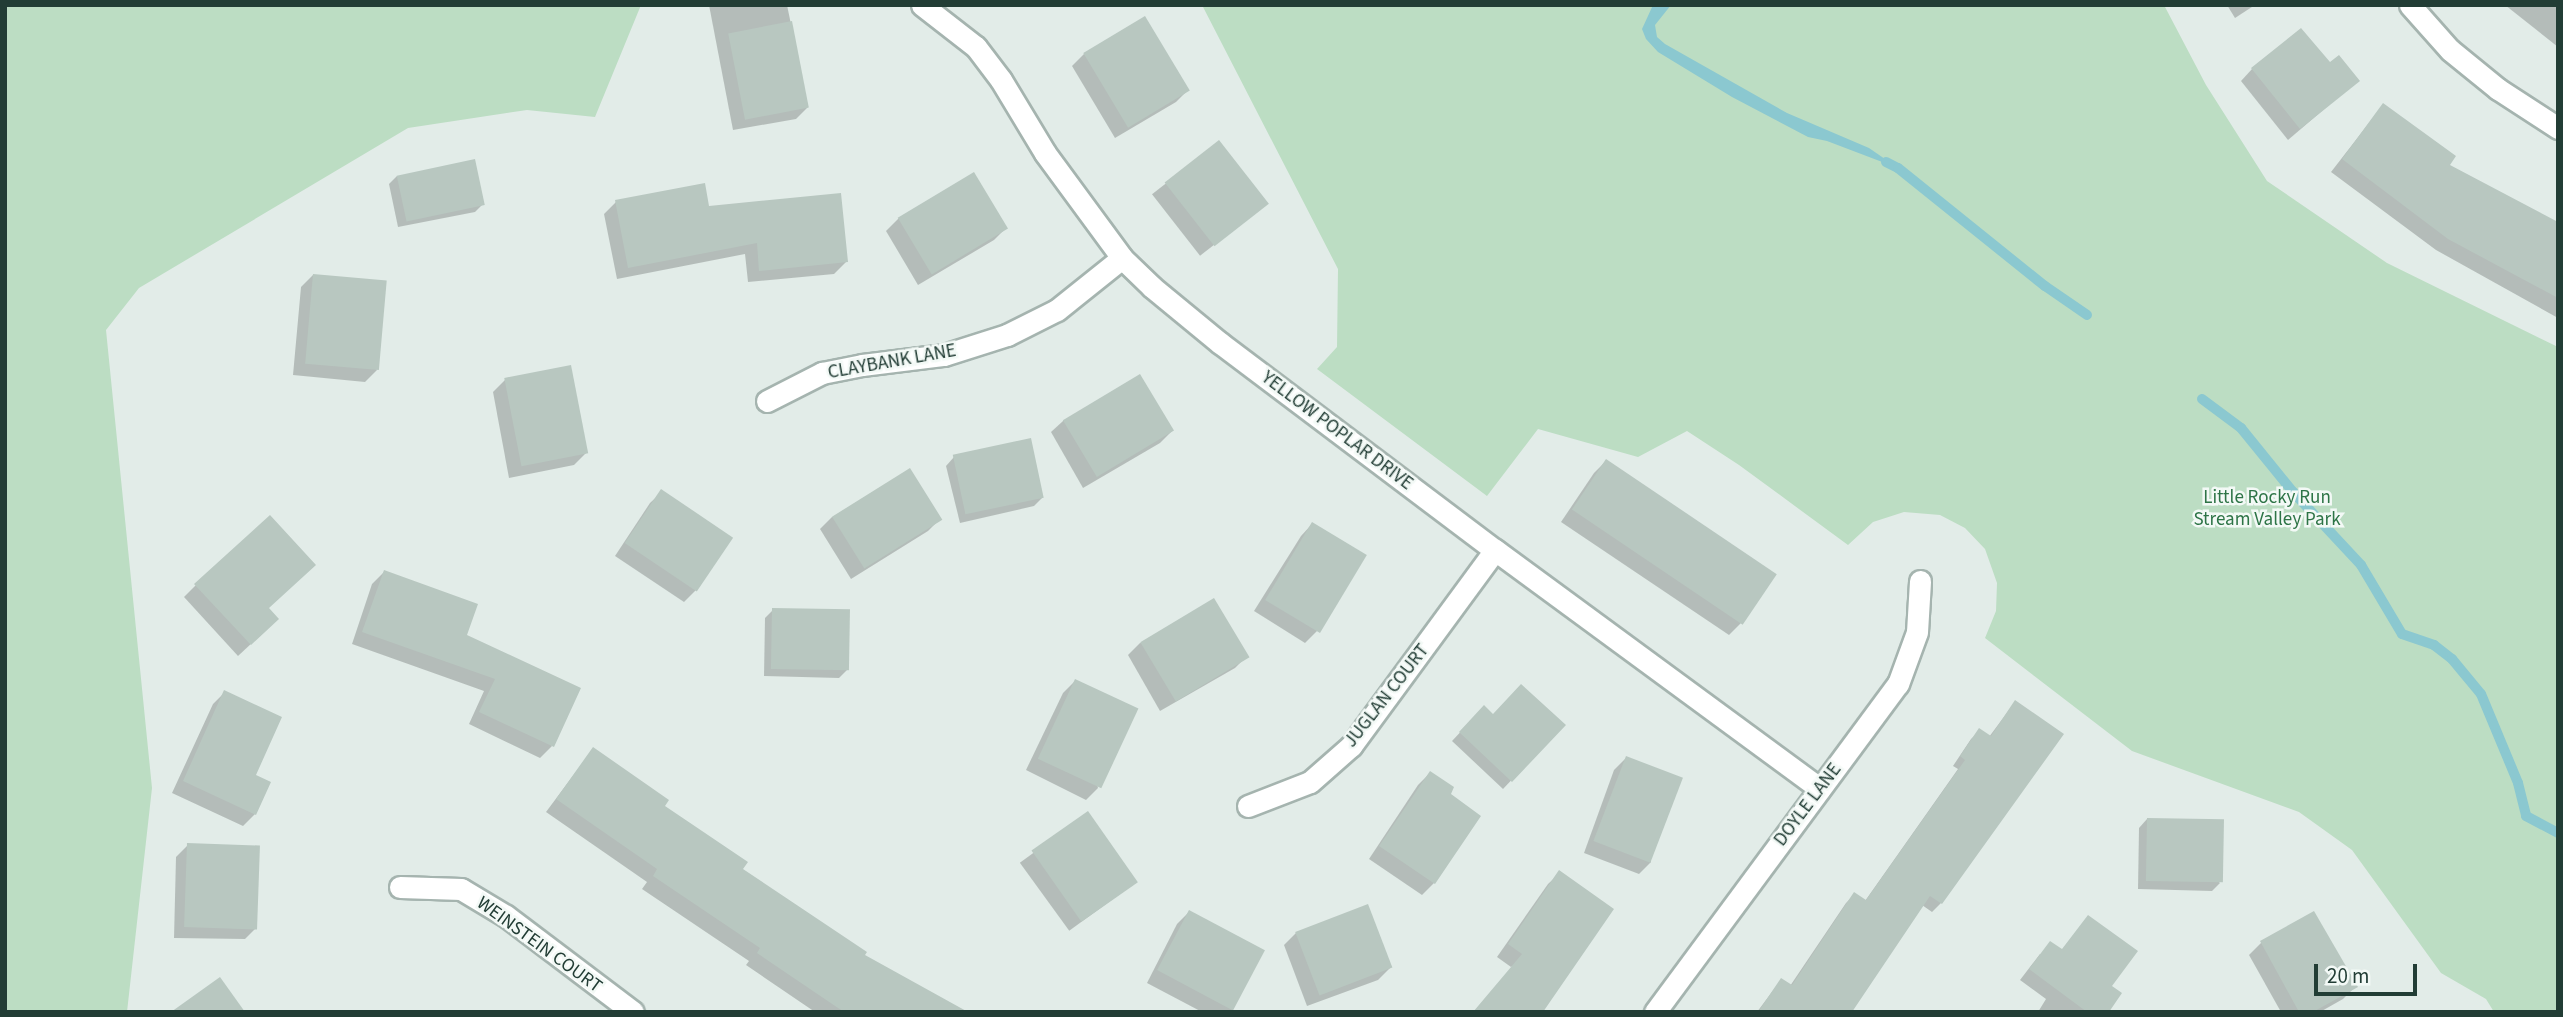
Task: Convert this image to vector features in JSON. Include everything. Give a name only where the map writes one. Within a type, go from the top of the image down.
[{"type":"street","name":"YELLOW POPLAR DRIVE","points":[[922,5],[976,47],[1001,80],[1045,153],[1122,258],[1220,343],[1820,789]]},
{"type":"street","points":[[2410,5],[2450,50],[2498,89],[2558,128]]},
{"type":"street","name":"CLAYBANK LANE","points":[[767,401],[822,373],[944,355],[1007,335],[1057,310],[1122,258]]},
{"type":"street","name":"JUGLAN COURT","points":[[1248,806],[1310,782],[1351,746],[1495,550]]},
{"type":"street","name":"DOYLE LANE","points":[[1655,1012],[1898,684],[1917,632],[1920,582]]},
{"type":"street","name":"WEINSTEIN COURT","points":[[400,887],[461,890],[506,916],[633,1012]]},
{"type":"green space","points":[[5,5],[641,5],[595,117],[527,110],[408,128],[139,288],[106,330],[152,788],[127,1012],[5,1012]]},
{"type":"green space","name":"Little Rocky Run Stream Valley Park","points":[[1202,5],[2164,5],[2206,85],[2267,181],[2387,263],[2558,347],[2558,1012],[2494,1012],[2486,999],[2441,973],[2352,850],[2299,812],[2132,751],[1985,638],[1996,611],[1997,583],[1985,549],[1965,528],[1940,515],[1904,512],[1873,522],[1848,545],[1739,465],[1687,431],[1638,457],[1538,429],[1487,496],[1317,369],[1337,347],[1338,269]]},
{"type":"water","points":[[1653,5],[1671,5],[1655,25],[1657,37],[1665,44],[1787,113],[1869,148],[1898,168],[1827,141],[1808,137],[1732,97],[1658,52],[1646,39],[1642,29]]},
{"type":"building","points":[[1145,16],[1190,91],[1128,128],[1083,53]]},
{"type":"building","points":[[792,21],[809,107],[745,120],[728,33]]},
{"type":"building","points":[[2301,28],[2330,62],[2339,55],[2360,81],[2300,129],[2251,68]]},
{"type":"building","points":[[2383,103],[2456,156],[2450,165],[2558,222],[2558,298],[2448,239],[2342,159]]},
{"type":"building","points":[[1219,140],[1269,204],[1214,246],[1165,182]]},
{"type":"building","points":[[475,159],[485,205],[407,222],[397,176]]},
{"type":"building","points":[[974,172],[1008,229],[932,274],[898,218]]},
{"type":"building","points":[[705,183],[709,206],[841,193],[848,262],[759,271],[757,243],[628,268],[615,200]]},
{"type":"building","points":[[313,274],[387,280],[379,370],[305,364]]},
{"type":"building","points":[[571,365],[588,453],[521,466],[504,378]]},
{"type":"building","points":[[1140,374],[1174,431],[1097,477],[1063,420]]},
{"type":"building","points":[[1031,438],[1044,498],[965,514],[953,455]]},
{"type":"building","points":[[1606,459],[1777,574],[1743,625],[1572,510]]},
{"type":"building","points":[[910,468],[942,520],[864,568],[832,517]]},
{"type":"building","points":[[661,489],[733,538],[697,592],[625,543]]},
{"type":"building","points":[[270,515],[316,565],[269,608],[279,619],[251,645],[194,584]]},
{"type":"building","points":[[1312,522],[1367,555],[1320,633],[1265,600]]},
{"type":"building","points":[[384,570],[478,604],[467,635],[581,688],[554,747],[479,712],[495,679],[362,632]]},
{"type":"building","points":[[1214,598],[1250,657],[1176,701],[1140,642]]},
{"type":"building","points":[[772,608],[850,609],[849,670],[771,669]]},
{"type":"building","points":[[1075,679],[1138,709],[1101,788],[1038,759]]},
{"type":"building","points":[[1521,684],[1566,725],[1512,782],[1459,732],[1484,705],[1493,714]]},
{"type":"building","points":[[224,690],[282,717],[256,775],[271,782],[256,815],[183,781]]},
{"type":"building","points":[[2015,700],[2064,734],[1942,904],[1930,896],[1852,1012],[1758,1012],[1781,978],[1792,985],[1854,892],[1866,900],[1965,760],[1960,756],[1979,728],[1991,736]]},
{"type":"building","points":[[593,747],[669,800],[665,806],[748,862],[743,869],[867,952],[865,955],[968,1012],[844,1012],[757,953],[760,948],[653,876],[657,869],[556,799]]},
{"type":"building","points":[[1626,756],[1683,778],[1650,863],[1593,841]]},
{"type":"building","points":[[1430,771],[1454,787],[1451,794],[1481,816],[1435,884],[1379,846]]},
{"type":"building","points":[[1088,811],[1138,882],[1081,922],[1031,851]]},
{"type":"building","points":[[2147,818],[2224,819],[2223,882],[2146,881]]},
{"type":"building","points":[[187,843],[260,846],[257,929],[184,927]]},
{"type":"building","points":[[1559,870],[1614,909],[1543,1012],[1473,1012],[1522,954],[1508,944]]},
{"type":"building","points":[[1368,904],[1392,967],[1320,995],[1295,932]]},
{"type":"building","points":[[1189,910],[1265,950],[1233,1010],[1157,970]]},
{"type":"building","points":[[2314,911],[2358,987],[2313,1012],[2299,1012],[2260,941]]},
{"type":"building","points":[[2088,915],[2138,951],[2112,986],[2122,993],[2109,1012],[2087,1012],[2029,969],[2050,941],[2062,949]]},
{"type":"building","points":[[220,977],[245,1012],[171,1012]]},
{"type":"waterway","points":[[1886,162],[1898,168],[2045,286],[2087,315]]},
{"type":"waterway","points":[[2202,399],[2241,428],[2293,492],[2361,565],[2402,634],[2434,645],[2452,659],[2481,694],[2518,783],[2526,816],[2558,833]]}]
